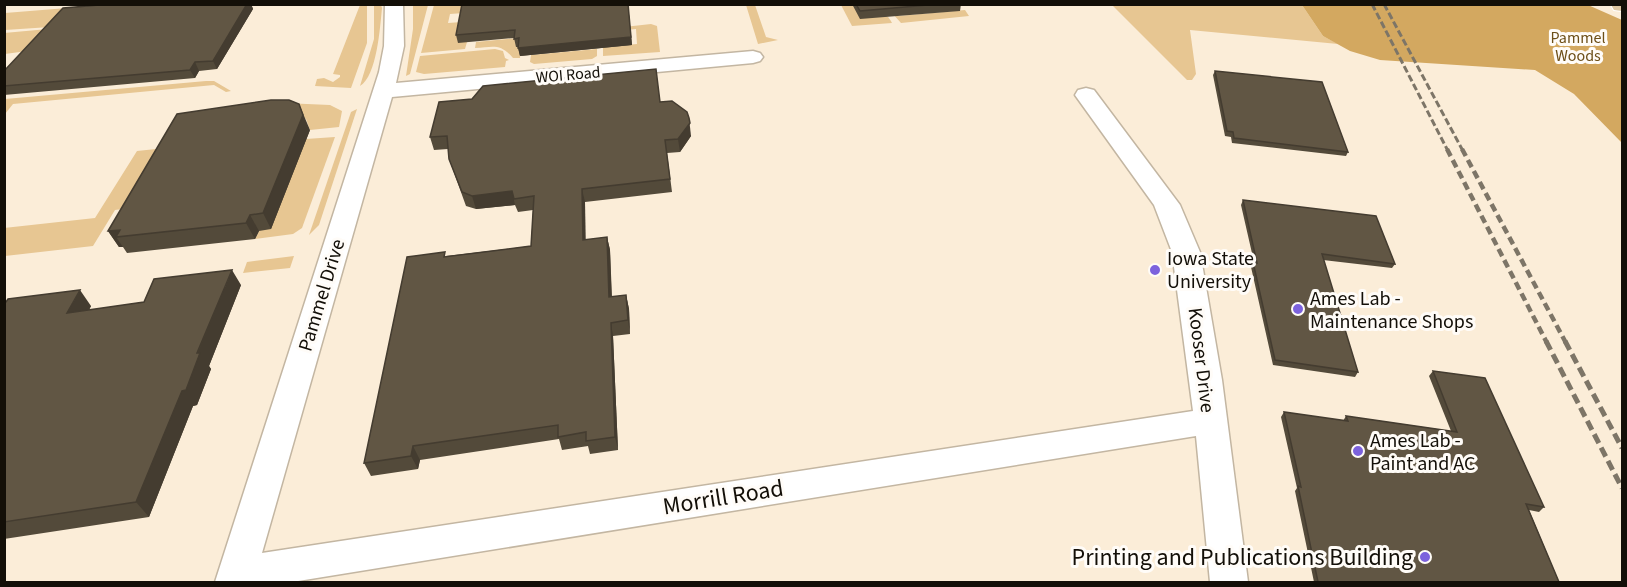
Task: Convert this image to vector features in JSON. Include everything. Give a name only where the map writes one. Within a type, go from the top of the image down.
[{"type":"street","name":"Pammel Drive","points":[[235,578],[383,91],[394,46],[394,4]]},
{"type":"street","name":"WOI Road","points":[[383,91],[753,57]]},
{"type":"street","name":"Kooser Drive","points":[[1086,95],[1152,182],[1179,230],[1190,270],[1229,582]]},
{"type":"street","name":"Morrill Road","points":[[235,578],[1210,421]]},
{"type":"shaded area","points":[[360,5],[367,5],[367,43],[351,88],[315,86],[317,79],[324,78],[333,82],[340,77],[340,75],[333,74]]},
{"type":"shaded area","points":[[374,5],[381,5],[382,8],[377,50],[366,81],[360,86],[374,39]]},
{"type":"shaded area","points":[[413,5],[428,5],[410,74],[406,76],[413,29]]},
{"type":"shaded area","points":[[434,5],[466,5],[464,13],[450,14],[448,23],[462,22],[467,42],[465,49],[421,53]]},
{"type":"shaded area","points":[[746,5],[755,5],[766,37],[778,40],[758,44]]},
{"type":"shaded area","points":[[841,5],[862,6],[877,10],[888,17],[892,23],[852,26]]},
{"type":"shaded area","points":[[1112,5],[1302,5],[1323,36],[1338,44],[1190,30],[1196,74],[1192,80],[1187,80]]},
{"type":"shaded area","points":[[67,8],[50,27],[5,30],[5,13]]},
{"type":"shaded area","points":[[965,10],[969,16],[901,23],[893,14],[899,16]]},
{"type":"shaded area","points":[[651,24],[657,26],[660,52],[603,56],[603,47],[637,44],[636,29],[625,30],[624,27]]},
{"type":"shaded area","points":[[48,29],[27,51],[5,54],[4,33]]},
{"type":"shaded area","points":[[517,38],[521,46],[520,58],[513,58],[504,50],[496,47],[475,48],[476,42]]},
{"type":"shaded area","points":[[495,49],[503,51],[505,58],[509,60],[506,61],[505,67],[424,74],[416,72],[420,56]]},
{"type":"shaded area","points":[[597,49],[597,56],[592,59],[534,64],[530,62],[531,55]]},
{"type":"shaded area","points":[[214,81],[231,91],[226,92],[214,85],[13,104],[5,114],[5,99]]},
{"type":"shaded area","points":[[284,103],[330,105],[342,111],[339,127],[310,130],[306,119]]},
{"type":"shaded area","points":[[357,109],[319,225],[309,235],[351,112]]},
{"type":"shaded area","points":[[335,137],[302,228],[293,234],[255,239],[306,139]]},
{"type":"shaded area","points":[[175,147],[137,207],[115,210],[93,246],[5,256],[4,228],[95,218],[137,151]]},
{"type":"shaded area","points":[[294,256],[290,268],[243,273],[247,262]]},
{"type":"green space","name":"Pammel Woods","points":[[1302,5],[1588,5],[1622,20],[1622,143],[1574,94],[1535,70],[1380,60],[1350,51],[1323,36]]},
{"type":"building","points":[[112,4],[247,4],[213,61],[195,62],[190,70],[4,86],[4,71],[63,8]]},
{"type":"building","points":[[462,4],[628,4],[631,37],[518,48],[519,38],[514,39],[515,30],[456,35]]},
{"type":"building","points":[[856,4],[939,4],[860,11]]},
{"type":"building","points":[[656,69],[660,102],[672,101],[687,112],[690,123],[678,139],[665,140],[670,179],[582,189],[583,240],[607,237],[609,297],[626,295],[628,320],[611,323],[615,437],[586,441],[586,432],[558,437],[558,425],[413,446],[411,456],[364,463],[407,257],[445,252],[444,257],[531,246],[534,196],[514,199],[512,191],[472,196],[462,192],[449,159],[447,136],[430,137],[439,102],[472,99],[483,86]]},
{"type":"building","points":[[1215,71],[1322,82],[1348,152],[1234,138],[1233,132],[1227,131]]},
{"type":"building","points":[[271,100],[289,100],[299,104],[303,115],[263,213],[250,215],[246,223],[116,237],[120,230],[108,231],[177,114]]},
{"type":"building","points":[[1243,200],[1376,216],[1395,264],[1322,254],[1358,372],[1275,360],[1253,262],[1257,263]]},
{"type":"building","points":[[232,270],[197,353],[200,353],[186,390],[182,391],[136,502],[4,522],[4,303],[8,299],[80,290],[67,313],[144,302],[154,279]]},
{"type":"building","points":[[1433,371],[1485,378],[1544,507],[1526,504],[1559,582],[1318,582],[1298,486],[1301,487],[1284,412],[1348,421],[1346,416],[1457,432]]},
{"type":"railway","points":[[1372,4],[1448,151]]},
{"type":"railway","points":[[1384,4],[1463,151]]},
{"type":"railway","points":[[1447,149],[1547,343]]},
{"type":"railway","points":[[1462,149],[1566,343]]},
{"type":"railway","points":[[1546,341],[1622,488]]},
{"type":"railway","points":[[1565,341],[1622,448]]},
{"type":"place","name":"Iowa State University","points":[[1155,270]]},
{"type":"place","name":"Ames Lab - Maintenance Shops","points":[[1298,309]]},
{"type":"place","name":"Ames Lab - Paint and AC","points":[[1358,451]]},
{"type":"place","name":"Printing and Publications Building","points":[[1425,557]]}]
